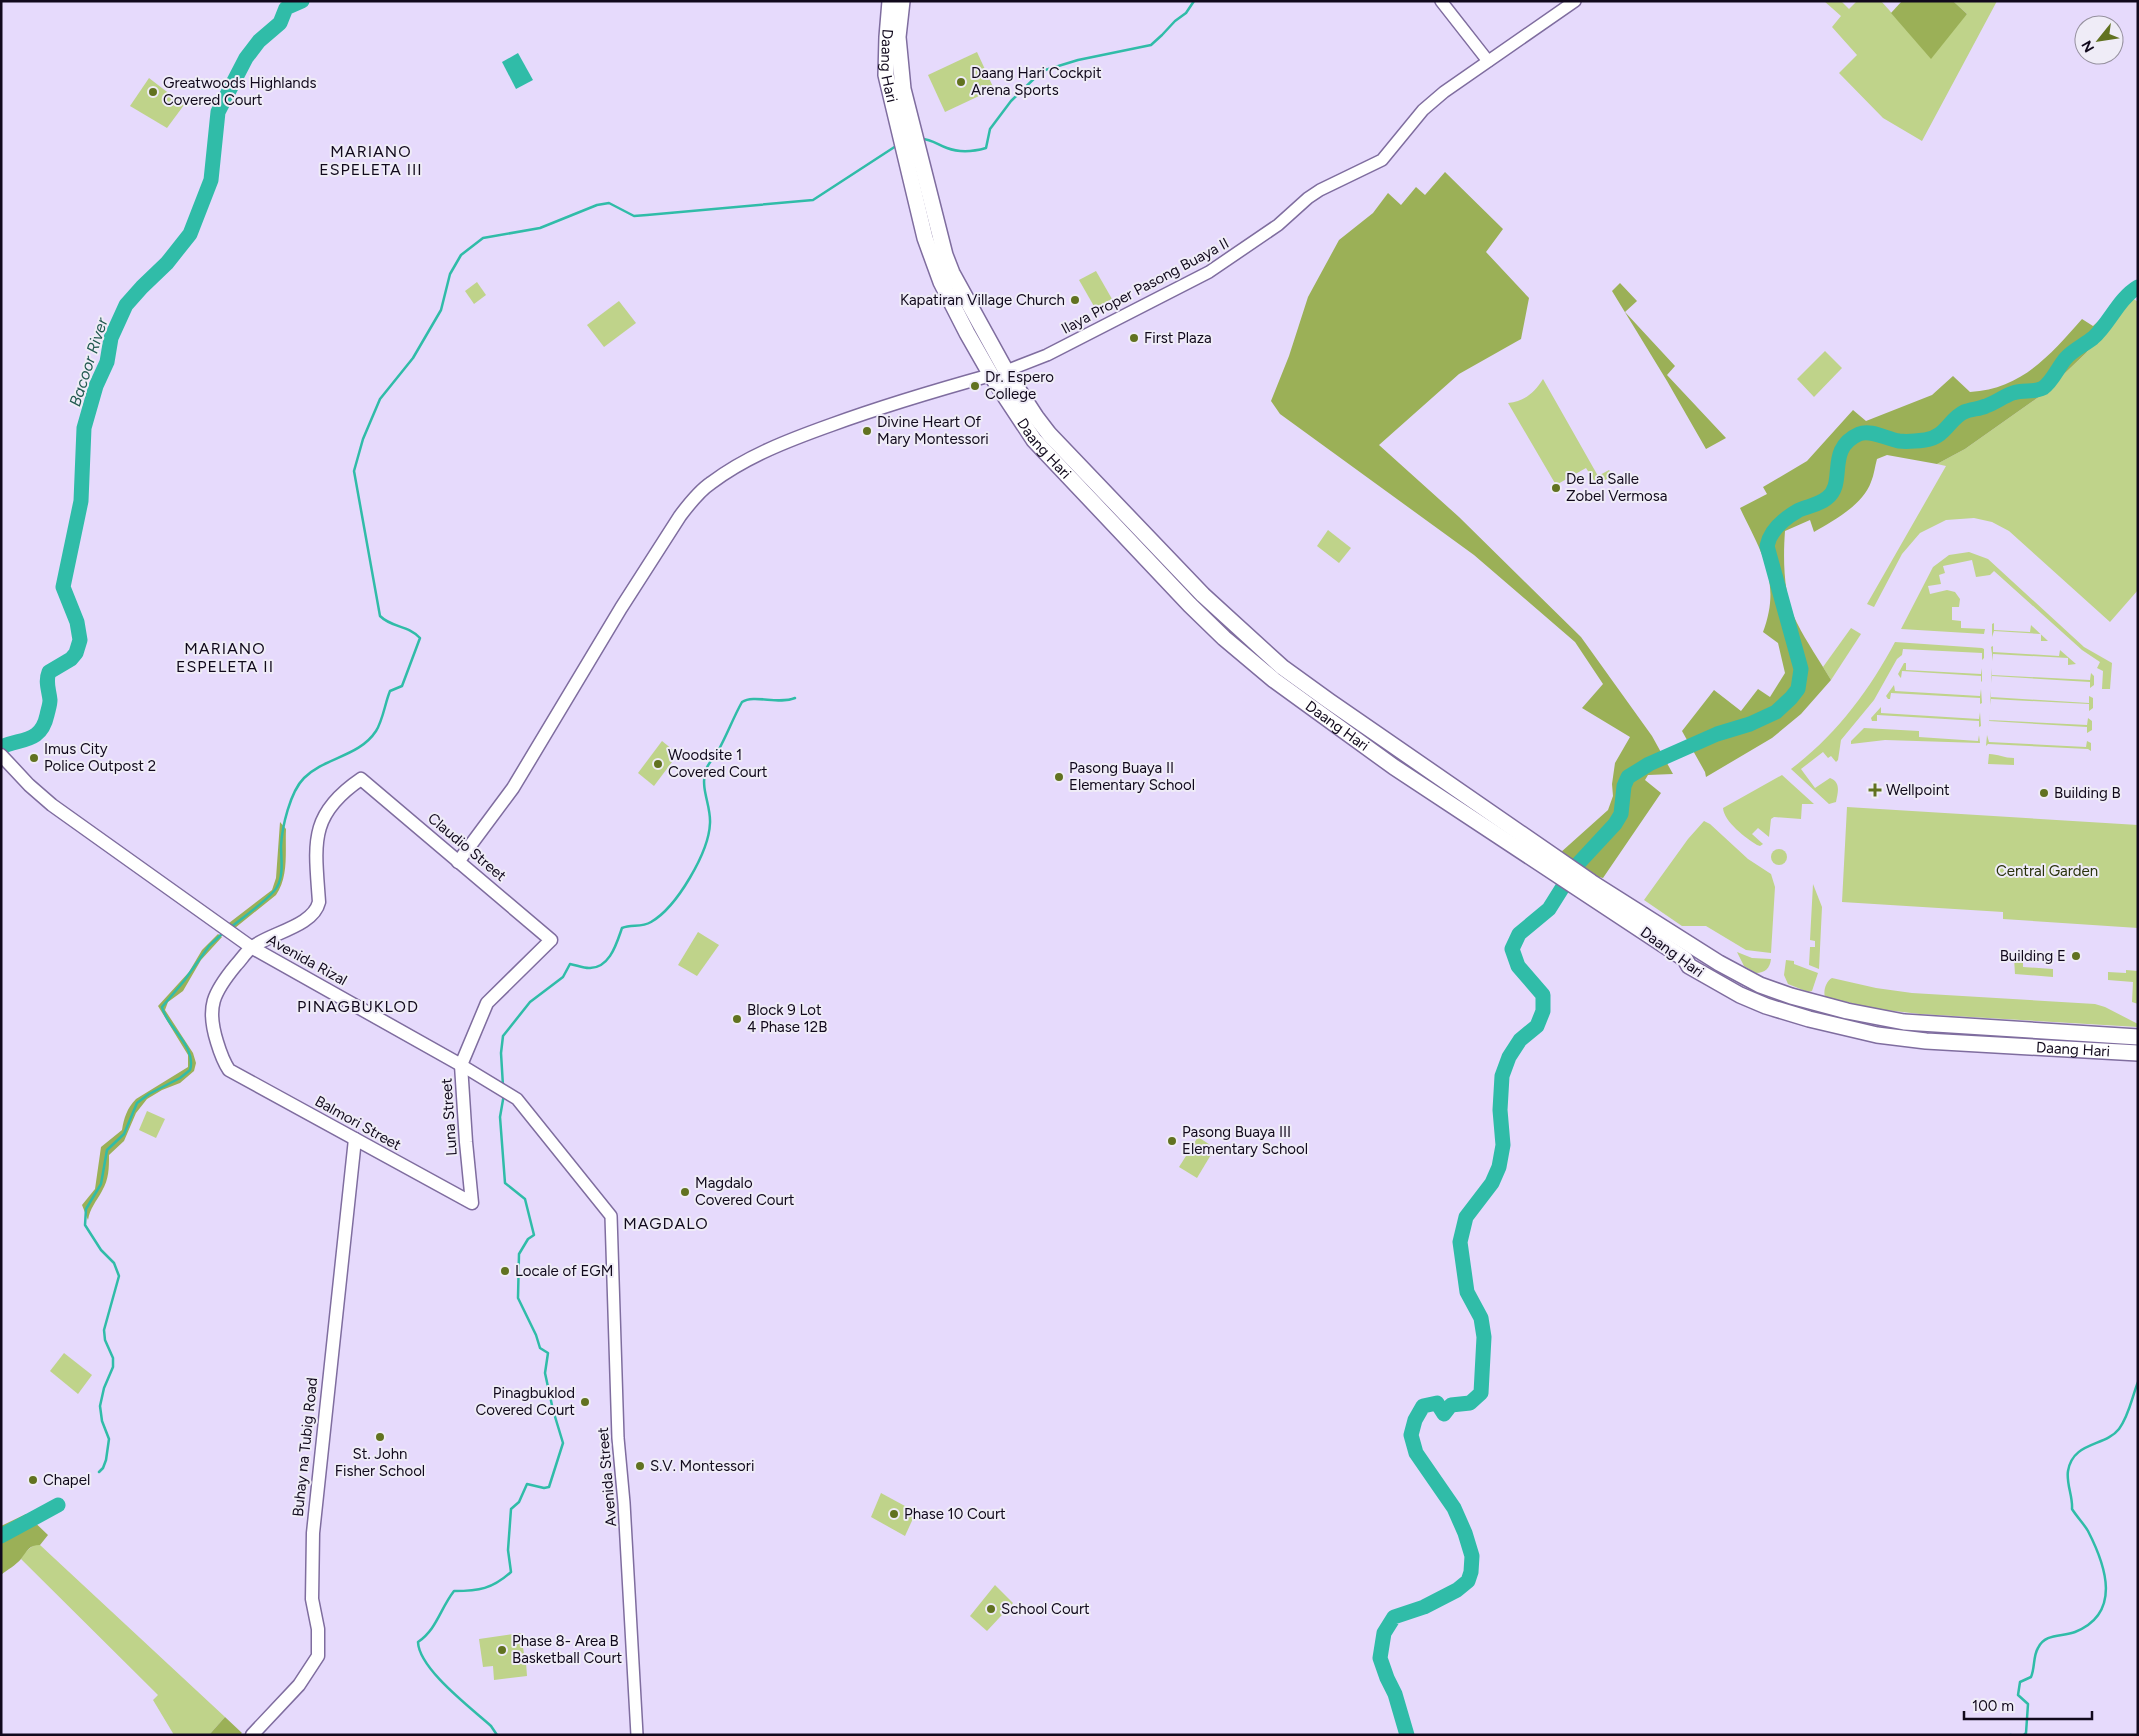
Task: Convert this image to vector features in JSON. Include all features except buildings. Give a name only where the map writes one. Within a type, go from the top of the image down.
[{"type":"main road","name":"Daang Hari","points":[[890,1],[886,37],[886,75],[904,122],[913,158],[945,255],[952,273],[1006,371],[1025,402],[1049,434],[1196,588],[1240,630],[1282,666],[1553,864]]},
{"type":"main road","name":"Daang Hari","points":[[902,1],[898,57],[903,89],[904,122]]},
{"type":"main road","name":"Daang Hari","points":[[913,158],[924,238],[934,266],[991,374],[1034,440],[1119,531],[1224,638],[1274,680],[1329,721],[1394,767],[1588,887],[1685,959],[1689,966],[1752,1001],[1809,1019],[1872,1034],[1908,1039],[2138,1053]]},
{"type":"main road","points":[[458,862],[513,788],[621,608],[680,516],[691,502],[710,484],[746,462],[793,438],[862,414],[991,374]]},
{"type":"main road","name":"Avenida Rizal","points":[[2,755],[52,805],[251,947],[462,1064]]},
{"type":"main road","name":"Claudio Street","points":[[251,947],[296,925],[318,907],[316,845],[319,828],[329,806],[344,791],[361,779],[551,940]]},
{"type":"main road","name":"Daang Hari","points":[[1588,887],[1760,985],[1815,1003],[1870,1016],[1916,1023],[2138,1037]]},
{"type":"main road","name":"Luna Street","points":[[472,1203],[466,1142],[462,1064],[488,1003],[551,940]]},
{"type":"main road","name":"Balmori Street","points":[[251,947],[226,977],[216,993],[213,1005],[211,1021],[223,1061],[229,1070],[472,1203]]},
{"type":"main road","name":"Buhay na Tubig Road","points":[[252,1735],[300,1685],[318,1656],[318,1630],[312,1598],[313,1533],[355,1139]]},
{"type":"street","points":[[1441,1],[1488,61]]},
{"type":"street","name":"Ilaya Proper Pasong Buaya II","points":[[1006,371],[1048,355],[1209,272],[1278,226],[1308,198],[1320,190],[1382,160],[1423,110],[1444,92],[1575,1]]},
{"type":"street","name":"Avenida Rizal","points":[[462,1064],[516,1099],[611,1216]]},
{"type":"street","name":"Avenida Street","points":[[611,1216],[618,1438],[624,1503],[637,1735]]},
{"type":"green space","points":[[1824,1],[1841,1],[1849,9],[1857,1],[1881,1],[1915,39],[1967,14],[1953,1],[1997,1],[1922,141],[1883,118],[1839,73],[1857,55],[1832,27],[1841,16]]},
{"type":"green space","name":"Daang Hari Cockpit Arena Sports","points":[[977,52],[994,89],[945,112],[928,75]]},
{"type":"green space","name":"Greatwoods Highlands Covered Court","points":[[149,78],[184,105],[167,128],[130,106]]},
{"type":"green space","points":[[1096,271],[1112,299],[1095,308],[1079,280]]},
{"type":"green space","points":[[477,282],[486,295],[474,304],[465,291]]},
{"type":"green space","points":[[2131,297],[2138,302],[2138,590],[2110,622],[2009,531],[1992,522],[1974,518],[1946,520],[1920,533],[1902,554],[1874,607],[1867,604],[1946,466],[1937,464],[1965,449],[2043,394],[2086,353]]},
{"type":"green space","points":[[619,301],[636,323],[604,347],[587,325]]},
{"type":"green space","points":[[1825,351],[1842,368],[1814,397],[1797,379]]},
{"type":"green space","points":[[1543,379],[1598,476],[1609,470],[1613,475],[1597,485],[1586,468],[1556,485],[1508,403],[1528,396]]},
{"type":"green space","points":[[1328,530],[1351,548],[1339,563],[1317,546]]},
{"type":"green space","points":[[1969,552],[1988,559],[2084,647],[2112,663],[2110,689],[2102,689],[2103,671],[2097,668],[2100,662],[2082,650],[1994,571],[1990,575],[1976,577],[1972,560],[1943,566],[1945,573],[1939,575],[1941,584],[1928,586],[1930,594],[1947,590],[1955,592],[1960,599],[1959,607],[1952,607],[1952,620],[1961,621],[1961,628],[1985,629],[1984,634],[1901,629],[1933,567],[1949,555]]},
{"type":"green space","points":[[1994,623],[1994,630],[2030,632],[2031,625],[2040,634],[1994,631],[1992,637],[1992,624]]},
{"type":"green space","points":[[1851,628],[1861,634],[1831,680],[1823,667]]},
{"type":"green space","points":[[2041,634],[2048,641],[2041,641]]},
{"type":"green space","points":[[1895,642],[1982,648],[1984,649],[1984,658],[1982,660],[1982,653],[1903,649],[1902,655],[1897,659],[1874,700],[1841,740],[1838,760],[1836,762],[1831,756],[1828,758],[1823,752],[1801,769],[1815,788],[1830,778],[1836,782],[1838,788],[1836,802],[1829,804],[1791,769],[1822,742],[1850,712],[1874,678]]},
{"type":"green space","points":[[1993,646],[1993,652],[2059,656],[2060,650],[2076,664],[2068,665],[2068,658],[1993,654],[1993,661],[1991,647]]},
{"type":"green space","points":[[1904,663],[1906,663],[1906,670],[1981,674],[1982,668],[1982,681],[1981,676],[1902,671],[1901,678],[1898,674]]},
{"type":"green space","points":[[1992,668],[1992,675],[2090,680],[2091,673],[2094,676],[2094,685],[2090,688],[2090,682],[1992,676],[1991,683]]},
{"type":"green space","points":[[1894,685],[1895,691],[1980,696],[1981,689],[1982,703],[1980,704],[1980,698],[1891,693],[1890,699],[1888,699],[1886,696]]},
{"type":"green space","points":[[1991,690],[1991,697],[2089,703],[2089,696],[2093,698],[2093,708],[2089,711],[2089,704],[1991,699],[1990,705]]},
{"type":"green space","points":[[1881,707],[1881,713],[1979,719],[1980,712],[1981,726],[1979,727],[1979,721],[1877,715],[1877,721],[1872,721],[1871,718]]},
{"type":"green space","points":[[2088,718],[2092,721],[2092,730],[2087,733],[2087,727],[1989,721],[1988,728],[1989,720],[2087,725]]},
{"type":"green space","points":[[1864,728],[1919,731],[1919,737],[1978,741],[1979,735],[1980,743],[1885,740],[1851,744],[1851,741]]},
{"type":"green space","points":[[1987,735],[1989,742],[2086,747],[2087,741],[2091,743],[2091,751],[2088,749],[1988,744],[1986,746]]},
{"type":"green space","name":"Woodsite 1 Covered Court","points":[[662,741],[678,754],[654,786],[638,773]]},
{"type":"green space","points":[[1989,754],[2014,758],[2014,765],[1988,764]]},
{"type":"green space","points":[[1782,775],[1814,804],[1802,804],[1801,819],[1774,817],[1771,819],[1769,837],[1758,828],[1752,834],[1763,844],[1757,845],[1731,824],[1723,808]]},
{"type":"green space","name":"Central Garden","points":[[1847,807],[2138,825],[2138,928],[2003,919],[2003,912],[1842,902]]},
{"type":"green space","points":[[1704,821],[1710,824],[1748,859],[1771,874],[1775,887],[1771,953],[1746,950],[1706,926],[1682,926],[1644,900],[1688,839]]},
{"type":"green space","points":[[1779,849],[1785,851],[1787,857],[1785,863],[1779,865],[1773,863],[1771,857],[1773,851]]},
{"type":"green space","points":[[1813,884],[1822,907],[1819,969],[1809,965],[1810,947],[1815,947],[1815,941],[1810,940]]},
{"type":"green space","points":[[698,932],[719,945],[697,976],[678,965]]},
{"type":"green space","points":[[1737,952],[1752,958],[1771,959],[1770,965],[1764,971],[1756,973],[1744,966]]},
{"type":"green space","points":[[2014,958],[2023,959],[2023,967],[2053,969],[2053,977],[2015,974]]},
{"type":"green space","points":[[1786,960],[1794,961],[1794,964],[1818,973],[1812,991],[1808,992],[1788,984],[1784,975]]},
{"type":"green space","points":[[2126,970],[2138,971],[2138,1004],[2132,1002],[2133,982],[2108,980],[2108,972],[2126,973]]},
{"type":"green space","points":[[1832,978],[1876,988],[1912,993],[2095,1004],[2138,1024],[2138,1027],[1920,1014],[1877,1009],[1825,997],[1826,986]]},
{"type":"green space","points":[[147,1111],[165,1119],[156,1138],[139,1130]]},
{"type":"green space","points":[[1198,1137],[1215,1148],[1197,1178],[1179,1167]]},
{"type":"green space","points":[[64,1353],[92,1375],[78,1394],[50,1371]]},
{"type":"green space","name":"Phase 10 Court","points":[[881,1493],[916,1512],[905,1536],[871,1517]]},
{"type":"green space","points":[[34,1545],[40,1545],[225,1717],[209,1735],[174,1735],[153,1700],[158,1695],[21,1559],[24,1553]]},
{"type":"green space","name":"School Court","points":[[995,1585],[1013,1603],[987,1631],[970,1616]]},
{"type":"green space","name":"Phase 8- Area B Basketball Court","points":[[521,1633],[525,1661],[522,1662],[526,1662],[527,1676],[494,1680],[493,1666],[483,1667],[479,1639]]},
{"type":"shaded area","points":[[1902,1],[1953,1],[1967,14],[1931,59],[1891,13]]},
{"type":"shaded area","points":[[518,53],[533,80],[516,89],[502,62]]},
{"type":"shaded area","points":[[1445,172],[1503,229],[1486,252],[1529,298],[1521,339],[1459,374],[1379,445],[1459,517],[1581,637],[1652,736],[1673,774],[1648,775],[1645,780],[1661,793],[1603,878],[1595,876],[1560,853],[1608,810],[1613,796],[1612,784],[1615,763],[1630,737],[1582,708],[1603,684],[1575,642],[1474,555],[1280,414],[1271,401],[1289,356],[1308,297],[1339,240],[1373,213],[1388,193],[1401,205],[1416,187],[1425,195]]},
{"type":"shaded area","points":[[1620,283],[1637,301],[1625,312],[1675,366],[1667,375],[1726,438],[1706,449],[1612,291]]},
{"type":"shaded area","points":[[2123,291],[2131,297],[2086,353],[2043,394],[1965,449],[1937,464],[1887,455],[1877,459],[1867,490],[1847,512],[1814,532],[1810,520],[1785,531],[1785,578],[1792,613],[1831,680],[1801,714],[1772,738],[1706,777],[1682,731],[1714,690],[1741,711],[1758,689],[1770,697],[1785,673],[1778,643],[1763,632],[1768,614],[1770,582],[1762,553],[1740,508],[1767,494],[1763,487],[1807,461],[1853,410],[1866,421],[1932,395],[1953,376],[1970,392],[2005,384],[2034,368],[2082,319],[2093,326],[2105,315]]},
{"type":"shaded area","points":[[280,822],[286,829],[286,863],[280,888],[276,895],[235,928],[229,923],[272,890],[276,878]]},
{"type":"shaded area","points":[[218,934],[222,937],[201,960],[183,991],[168,1002],[165,1010],[193,1053],[196,1063],[194,1071],[180,1083],[162,1090],[147,1099],[136,1113],[124,1141],[109,1155],[109,1169],[106,1182],[92,1208],[88,1220],[82,1205],[95,1189],[101,1147],[122,1130],[126,1113],[136,1099],[188,1067],[188,1055],[158,1006],[189,972],[202,950]]},
{"type":"shaded area","points":[[26,1514],[48,1535],[40,1545],[31,1547],[19,1561],[1,1575],[1,1526]]},
{"type":"shaded area","points":[[225,1717],[242,1733],[240,1735],[209,1735]]},
{"type":"waterway","name":"Bacoor River","points":[[1,747],[30,738],[40,731],[50,704],[47,683],[49,672],[71,659],[76,653],[80,640],[77,622],[63,587],[81,501],[84,428],[96,386],[107,362],[111,338],[126,305],[167,263],[190,234],[211,180],[218,112],[246,58],[259,41],[280,23],[286,8],[302,1]]},
{"type":"waterway","points":[[920,139],[957,151],[986,148],[990,129],[1011,101],[1042,71],[1078,60],[1151,45],[1175,21],[1186,13],[1194,1]]},
{"type":"waterway","points":[[231,927],[263,902],[277,887],[281,872],[283,829],[291,801],[299,784],[312,771],[351,752],[369,740],[378,727],[390,691],[402,686],[420,638],[380,616],[354,471],[363,439],[380,399],[413,358],[441,310],[450,274],[461,255],[483,238],[540,228],[597,205],[609,203],[634,216],[813,200],[896,146]]},
{"type":"waterway","points":[[1407,1735],[1395,1694],[1380,1658],[1384,1633],[1394,1617],[1424,1607],[1457,1590],[1468,1581],[1471,1572],[1472,1556],[1465,1533],[1454,1508],[1416,1453],[1411,1435],[1415,1420],[1423,1406],[1437,1403],[1444,1414],[1451,1405],[1470,1403],[1481,1393],[1484,1337],[1481,1318],[1467,1292],[1460,1242],[1466,1217],[1492,1183],[1499,1167],[1503,1145],[1500,1110],[1502,1076],[1509,1057],[1520,1040],[1537,1026],[1543,1011],[1543,995],[1518,966],[1512,949],[1519,934],[1549,909],[1576,866],[1615,824],[1621,814],[1624,786],[1628,777],[1649,764],[1717,734],[1750,724],[1776,712],[1798,689],[1801,669],[1767,546],[1771,535],[1784,521],[1799,510],[1824,500],[1833,492],[1836,484],[1839,457],[1842,448],[1849,440],[1864,433],[1874,433],[1902,441],[1925,440],[1943,432],[1964,412],[1986,406],[2010,394],[2043,388],[2050,382],[2066,358],[2093,338],[2119,304],[2138,287]]},
{"type":"waterway","points":[[503,1086],[501,1053],[503,1036],[530,1002],[563,977],[570,964],[584,968],[596,967],[602,964],[612,954],[622,928],[647,924],[661,915],[681,892],[690,878],[704,849],[710,823],[704,786],[706,770],[721,745],[742,702],[753,699],[789,700],[795,698]]},
{"type":"waterway","points":[[99,1472],[106,1460],[109,1439],[102,1421],[100,1406],[104,1388],[113,1367],[113,1358],[105,1340],[104,1330],[119,1276],[114,1263],[101,1250],[85,1225],[86,1209],[101,1184],[107,1150],[124,1134],[137,1103],[149,1094],[180,1078],[190,1070],[191,1061],[186,1045],[169,1022],[162,1007],[184,981],[209,946],[223,933]]},
{"type":"waterway","points":[[497,1735],[491,1726],[459,1699],[436,1676],[421,1653],[418,1642],[430,1631],[454,1591],[485,1588],[498,1582],[511,1572],[508,1550],[511,1509],[519,1502],[527,1484],[544,1488],[549,1487],[563,1443],[545,1373],[548,1353],[540,1348],[536,1335],[518,1298],[519,1254],[528,1239],[534,1235],[525,1199],[505,1183],[500,1117],[504,1094]]},
{"type":"waterway","points":[[2024,1735],[2026,1733],[2028,1704],[2018,1695],[2020,1682],[2031,1677],[2035,1655],[2041,1643],[2054,1636],[2070,1634],[2090,1624],[2099,1613],[2105,1601],[2104,1573],[2095,1545],[2088,1531],[2072,1509],[2068,1476],[2071,1461],[2083,1449],[2106,1439],[2119,1429],[2128,1412],[2138,1382]]},
{"type":"waterway","points":[[1,1536],[58,1505]]},
{"type":"place","name":"Daang Hari Cockpit Arena Sports","points":[[961,82]]},
{"type":"place","name":"Greatwoods Highlands Covered Court","points":[[153,92]]},
{"type":"place","name":"Kapatiran Village Church","points":[[1075,300]]},
{"type":"place","name":"First Plaza","points":[[1134,338]]},
{"type":"place","name":"Dr. Espero College","points":[[975,386]]},
{"type":"place","name":"Divine Heart Of Mary Montessori","points":[[867,431]]},
{"type":"place","name":"De La Salle Zobel Vermosa","points":[[1556,488]]},
{"type":"place","name":"Imus City Police Outpost 2","points":[[34,758]]},
{"type":"place","name":"Woodsite 1 Covered Court","points":[[658,764]]},
{"type":"place","name":"Pasong Buaya II Elementary School","points":[[1059,777]]},
{"type":"place","name":"Wellpoint","points":[[1875,790]]},
{"type":"place","name":"Building B","points":[[2044,793]]},
{"type":"place","name":"Building E","points":[[2076,956]]},
{"type":"place","name":"Block 9 Lot 4 Phase 12B","points":[[737,1019]]},
{"type":"place","name":"Pasong Buaya III Elementary School","points":[[1172,1141]]},
{"type":"place","name":"Magdalo Covered Court","points":[[685,1192]]},
{"type":"place","name":"Locale of EGM","points":[[505,1271]]},
{"type":"place","name":"Pinagbuklod Covered Court","points":[[585,1402]]},
{"type":"place","name":"St. John Fisher School","points":[[380,1437]]},
{"type":"place","name":"S.V. Montessori","points":[[640,1466]]},
{"type":"place","name":"Chapel","points":[[33,1480]]},
{"type":"place","name":"Phase 10 Court","points":[[894,1514]]},
{"type":"place","name":"School Court","points":[[991,1609]]},
{"type":"place","name":"Phase 8- Area B Basketball Court","points":[[502,1650]]},
{"type":"district","name":"MARIANO ESPELETA III","points":[[371,160]]},
{"type":"district","name":"MARIANO ESPELETA II","points":[[225,657]]},
{"type":"district","name":"PINAGBUKLOD","points":[[358,1006]]},
{"type":"district","name":"MAGDALO","points":[[666,1223]]}]
